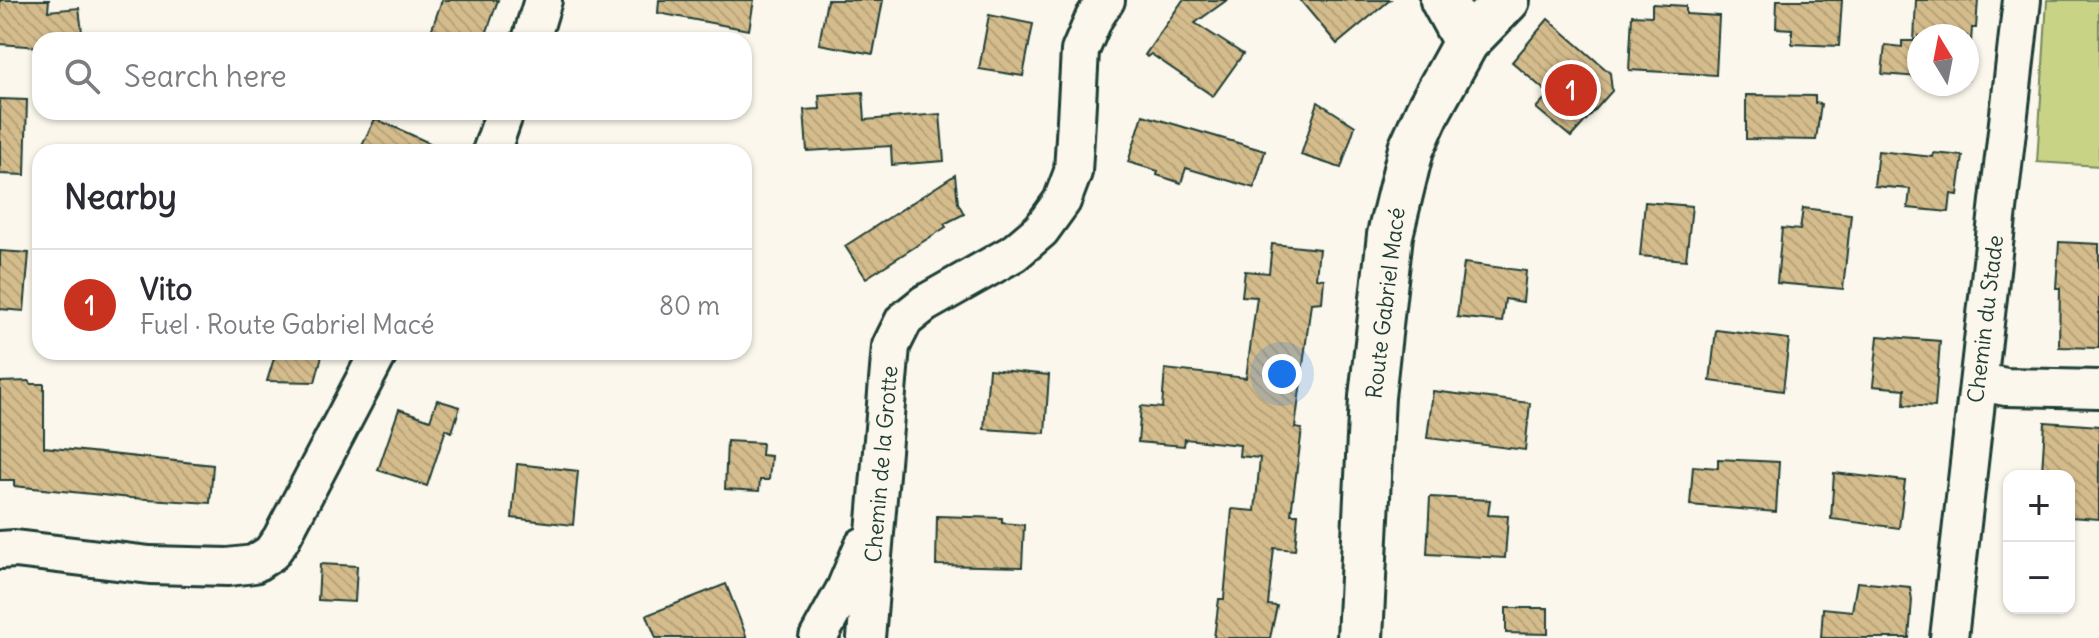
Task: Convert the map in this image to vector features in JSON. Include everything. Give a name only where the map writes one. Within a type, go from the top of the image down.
[{"type":"main road","points":[[1443,0],[1466,42]]},
{"type":"main road","name":"Route Gabriel Macé","points":[[1360,638],[1372,397],[1390,235],[1411,149],[1428,111],[1466,42],[1507,0]]},
{"type":"street","points":[[533,32],[543,0]]},
{"type":"street","name":"Chemin de la Grotte","points":[[866,638],[891,346],[904,320],[924,304],[1014,253],[1041,230],[1062,201],[1073,172],[1080,51],[1094,18],[1106,0]]},
{"type":"street","name":"Chemin du Stade","points":[[1949,638],[2022,0]]},
{"type":"street","points":[[494,144],[502,120]]},
{"type":"street","points":[[0,550],[15,549],[150,565],[228,567],[254,564],[271,553],[281,539],[375,360]]},
{"type":"street","points":[[1980,382],[2006,387],[2099,389]]},
{"type":"street","points":[[818,638],[845,589],[876,515]]},
{"type":"green space","points":[[2047,0],[2099,0],[2099,166],[2037,162]]},
{"type":"building","points":[[0,0],[49,0],[48,11],[79,8],[82,32],[32,32],[32,46],[0,44]]},
{"type":"building","points":[[442,0],[498,0],[487,32],[431,32]]},
{"type":"building","points":[[659,0],[754,0],[749,30],[658,13]]},
{"type":"building","points":[[827,0],[883,0],[873,54],[819,44]]},
{"type":"building","points":[[1183,0],[1227,0],[1195,23],[1243,54],[1213,96],[1151,54],[1145,55]]},
{"type":"building","points":[[1300,0],[1390,0],[1337,44]]},
{"type":"building","points":[[1777,0],[1842,0],[1839,46],[1792,44],[1792,29],[1776,28]]},
{"type":"building","points":[[1916,0],[1978,0],[1976,24],[1915,24]]},
{"type":"building","points":[[1652,4],[1686,6],[1686,14],[1719,16],[1716,75],[1629,70],[1632,15],[1652,16]]},
{"type":"building","points":[[989,15],[1033,24],[1023,76],[979,69]]},
{"type":"building","points":[[1548,19],[1610,73],[1612,91],[1571,137],[1536,108],[1549,94],[1512,62]]},
{"type":"building","points":[[1902,41],[1907,41],[1907,76],[1882,74],[1885,45],[1902,47]]},
{"type":"building","points":[[863,92],[865,120],[940,114],[944,161],[892,165],[891,146],[807,151],[804,110],[820,109],[819,95]]},
{"type":"building","points":[[1746,95],[1815,96],[1815,103],[1821,104],[1816,140],[1746,139]]},
{"type":"building","points":[[0,99],[27,100],[25,175],[0,174]]},
{"type":"building","points":[[1318,102],[1355,126],[1341,168],[1301,155]]},
{"type":"building","points":[[1143,115],[1265,151],[1254,188],[1186,168],[1181,183],[1157,175],[1158,171],[1128,162]]},
{"type":"building","points":[[375,120],[377,120],[431,144],[363,144]]},
{"type":"building","points":[[1878,151],[1933,157],[1934,153],[1963,156],[1958,195],[1951,194],[1949,212],[1908,208],[1910,189],[1874,186]]},
{"type":"building","points":[[955,175],[958,203],[964,214],[944,224],[946,227],[866,278],[845,246]]},
{"type":"building","points":[[1645,202],[1692,206],[1686,260],[1640,256]]},
{"type":"building","points":[[1803,208],[1851,214],[1843,289],[1777,283],[1782,228],[1800,230]]},
{"type":"building","points":[[2059,242],[2099,244],[2099,348],[2059,347],[2060,288],[2056,288]]},
{"type":"building","points":[[1272,244],[1319,249],[1316,278],[1324,279],[1322,302],[1311,303],[1295,428],[1302,429],[1291,514],[1298,514],[1295,550],[1274,548],[1268,605],[1277,606],[1270,638],[1214,638],[1219,599],[1224,599],[1232,509],[1255,511],[1260,458],[1239,456],[1240,445],[1185,439],[1184,446],[1138,442],[1141,406],[1162,408],[1165,369],[1246,378],[1257,297],[1242,296],[1245,271],[1269,273]]},
{"type":"building","points":[[0,251],[29,253],[24,311],[0,309]]},
{"type":"building","points":[[1464,263],[1526,271],[1523,302],[1505,299],[1502,322],[1457,317]]},
{"type":"building","points":[[1716,330],[1789,339],[1783,391],[1710,381]]},
{"type":"building","points":[[1878,336],[1940,341],[1935,407],[1904,405],[1905,389],[1873,386]]},
{"type":"building","points":[[274,360],[321,360],[315,382],[267,381]]},
{"type":"building","points":[[989,369],[1049,375],[1045,433],[984,429]]},
{"type":"building","points":[[29,381],[30,384],[44,384],[44,447],[213,465],[210,503],[14,486],[14,480],[0,480],[0,382]]},
{"type":"building","points":[[1433,391],[1530,403],[1525,450],[1427,438]]},
{"type":"building","points":[[437,400],[460,407],[452,432],[446,429],[427,486],[378,470],[399,409],[430,420]]},
{"type":"building","points":[[2045,422],[2099,426],[2099,519],[2075,517],[2075,470],[2042,470]]},
{"type":"building","points":[[727,441],[762,443],[761,455],[771,456],[769,480],[760,480],[759,491],[725,489]]},
{"type":"building","points":[[1718,459],[1779,462],[1776,512],[1690,505],[1693,466],[1718,468]]},
{"type":"building","points":[[517,464],[578,471],[573,525],[512,518]]},
{"type":"building","points":[[1834,473],[1905,481],[1899,528],[1831,519]]},
{"type":"building","points":[[1430,497],[1490,500],[1488,515],[1508,516],[1505,558],[1427,554]]},
{"type":"building","points":[[937,516],[1002,518],[1002,523],[1024,525],[1022,567],[936,565]]},
{"type":"building","points":[[320,564],[357,566],[355,602],[318,600]]},
{"type":"building","points":[[1857,582],[1910,587],[1909,638],[1821,638],[1823,608],[1852,611]]},
{"type":"building","points":[[726,584],[747,638],[656,638],[647,615]]},
{"type":"building","points":[[1506,608],[1548,608],[1548,634],[1506,633]]},
{"type":"place","name":"Vito","points":[[1571,90]]}]
